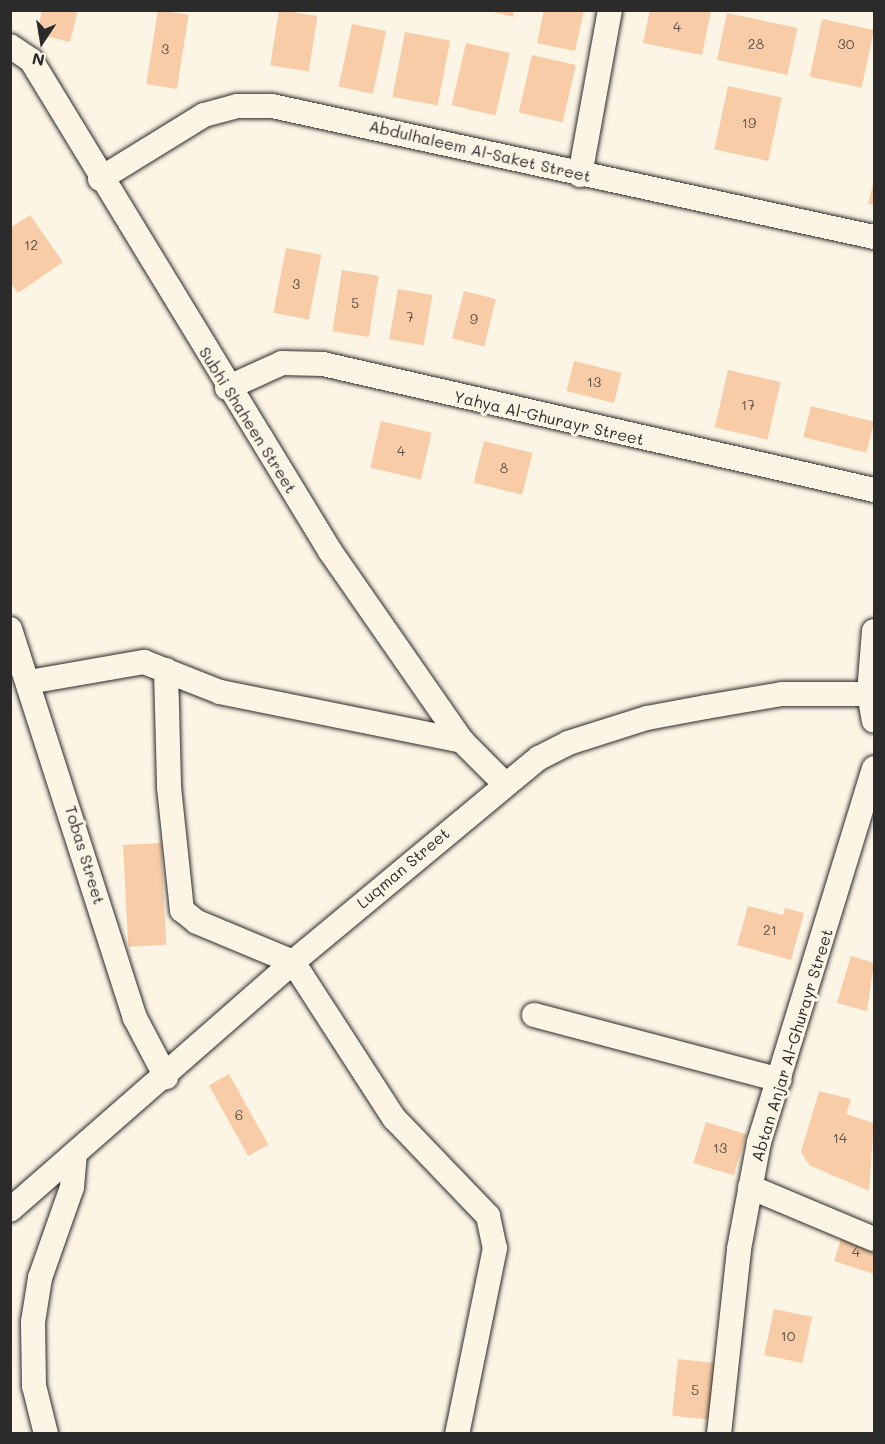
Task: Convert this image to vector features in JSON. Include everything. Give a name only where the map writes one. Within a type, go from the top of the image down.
[{"type":"street","points":[[580,175],[610,10]]},
{"type":"street","name":"Subhi Shaheen Street","points":[[10,46],[31,60],[100,179],[227,388],[330,551],[462,741],[504,783]]},
{"type":"street","name":"Abdulhaleem Al-Saket Street","points":[[100,179],[204,115],[248,106],[320,113],[580,175],[874,237]]},
{"type":"street","name":"Yahya Al-Ghurayr Street","points":[[227,388],[282,363],[323,364],[874,490]]},
{"type":"street","name":"Tobas Street","points":[[10,629],[29,682],[135,1018],[166,1077]]},
{"type":"street","points":[[874,631],[872,693],[874,721]]},
{"type":"street","points":[[29,682],[144,662],[220,692],[462,741]]},
{"type":"street","points":[[166,670],[177,901],[188,917],[292,962],[394,1118],[480,1205],[493,1231],[495,1248],[457,1434]]},
{"type":"street","name":"Luqman Street","points":[[10,1210],[166,1077],[292,962],[504,783],[568,743],[647,718],[782,694],[872,693]]},
{"type":"street","name":"Abtan Anjar Al-Ghurayr Street","points":[[718,1434],[750,1187],[874,768]]},
{"type":"street","points":[[534,1015],[780,1080]]},
{"type":"street","points":[[46,1434],[34,1386],[33,1322],[40,1278],[72,1187],[75,1155]]},
{"type":"street","points":[[750,1187],[874,1239]]},
{"type":"building","points":[[42,10],[78,10],[70,42],[37,34]]},
{"type":"building","points":[[158,10],[189,15],[177,89],[146,84]]},
{"type":"building","points":[[279,10],[318,16],[309,71],[270,65]]},
{"type":"building","points":[[485,10],[514,10],[513,17]]},
{"type":"building","points":[[544,10],[584,10],[575,51],[537,43]]},
{"type":"building","points":[[650,10],[711,10],[702,55],[643,43]]},
{"type":"building","points":[[727,13],[797,28],[787,75],[717,60]]},
{"type":"building","points":[[822,19],[874,30],[862,88],[810,77]]},
{"type":"building","points":[[352,24],[386,31],[373,94],[339,87]]},
{"type":"building","points":[[405,32],[450,41],[438,106],[392,97]]},
{"type":"building","points":[[466,43],[510,53],[495,115],[452,105]]},
{"type":"building","points":[[532,55],[576,65],[563,123],[519,112]]},
{"type":"building","points":[[728,86],[782,97],[768,161],[714,150]]},
{"type":"building","points":[[874,180],[874,205],[868,204]]},
{"type":"building","points":[[30,215],[63,262],[18,293],[10,282],[10,228]]},
{"type":"building","points":[[286,248],[321,255],[309,320],[273,313]]},
{"type":"building","points":[[342,270],[379,276],[369,337],[332,331]]},
{"type":"building","points":[[398,289],[432,295],[424,345],[389,339]]},
{"type":"building","points":[[464,291],[496,299],[484,347],[452,339]]},
{"type":"building","points":[[574,361],[622,373],[614,403],[567,391]]},
{"type":"building","points":[[728,370],[781,382],[767,440],[715,427]]},
{"type":"building","points":[[811,406],[874,422],[866,453],[803,437]]},
{"type":"building","points":[[381,421],[432,433],[421,479],[370,468]]},
{"type":"building","points":[[484,441],[533,453],[522,495],[474,483]]},
{"type":"building","points":[[161,843],[166,945],[128,947],[123,845]]},
{"type":"building","points":[[748,906],[783,915],[785,908],[804,913],[791,960],[737,945]]},
{"type":"building","points":[[851,956],[874,963],[867,1011],[837,1003]]},
{"type":"building","points":[[229,1074],[268,1145],[248,1156],[209,1085]]},
{"type":"building","points":[[819,1091],[851,1099],[846,1114],[874,1123],[869,1191],[809,1165],[801,1152]]},
{"type":"building","points":[[706,1122],[746,1134],[734,1175],[693,1163]]},
{"type":"building","points":[[843,1233],[874,1243],[874,1274],[834,1261]]},
{"type":"building","points":[[774,1309],[812,1317],[802,1363],[764,1355]]},
{"type":"building","points":[[678,1359],[718,1363],[712,1420],[672,1416]]}]
